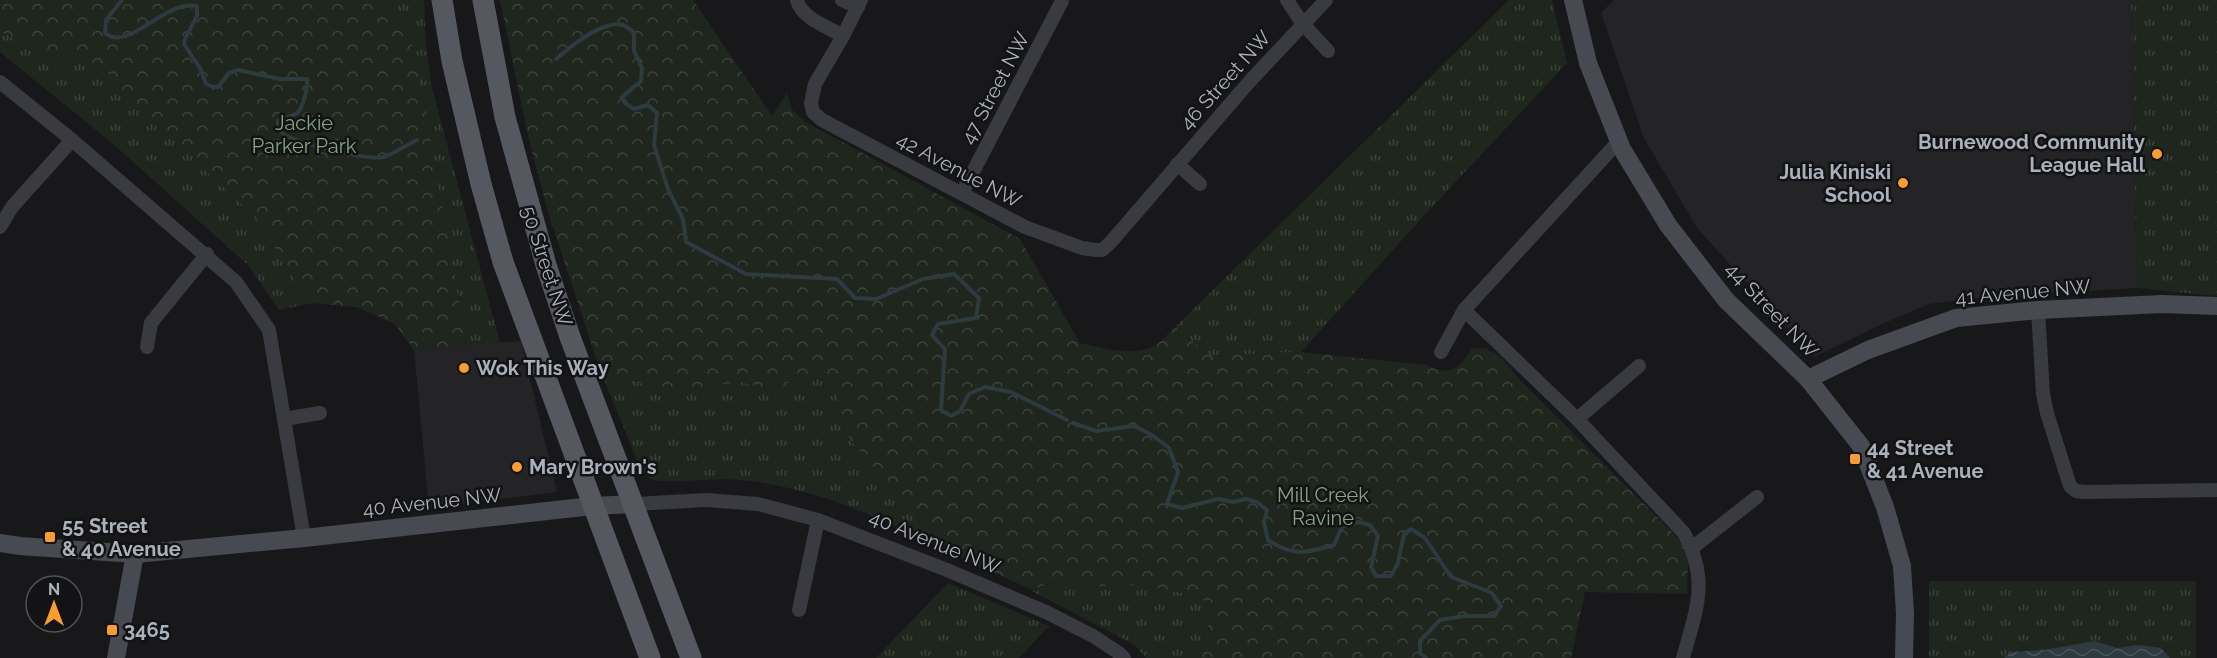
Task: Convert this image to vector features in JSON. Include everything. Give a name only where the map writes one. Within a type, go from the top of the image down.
[{"type":"main road","name":"50 Street NW","points":[[442,0],[452,61],[481,184],[503,262],[650,658]]},
{"type":"main road","name":"50 Street NW","points":[[483,0],[505,117],[546,266],[570,337],[635,504],[691,658]]},
{"type":"street","points":[[797,0],[799,9],[805,14],[843,36],[860,4],[843,0]]},
{"type":"street","points":[[1287,0],[1302,23],[1328,51]]},
{"type":"street","name":"46 Street NW","points":[[1102,250],[1302,23],[1326,0]]},
{"type":"street","name":"44 Street NW","points":[[1573,0],[1588,63],[1619,141],[1668,225],[1726,300],[1808,379],[1861,446],[1885,507],[1902,566],[1905,613],[1904,658]]},
{"type":"street","name":"47 Street NW","points":[[962,193],[1062,1]]},
{"type":"street","name":"42 Avenue NW","points":[[843,36],[815,84],[811,103],[813,112],[822,120],[1025,227],[1082,248],[1102,250]]},
{"type":"street","points":[[0,82],[207,254],[236,282],[269,330],[304,538]]},
{"type":"street","points":[[0,227],[12,207],[72,140]]},
{"type":"street","points":[[1441,352],[1464,310],[1619,141]]},
{"type":"street","points":[[1177,164],[1200,184]]},
{"type":"street","points":[[147,347],[152,323],[207,254]]},
{"type":"street","name":"41 Avenue NW","points":[[1808,379],[1868,350],[1956,318],[2038,310],[2167,304],[2217,306]]},
{"type":"street","points":[[1464,310],[1577,419],[1684,533],[1692,548],[1699,571],[1699,599],[1683,658]]},
{"type":"street","points":[[2038,310],[2043,394],[2070,486],[2076,491],[2217,490]]},
{"type":"street","points":[[1577,419],[1639,366]]},
{"type":"street","points":[[284,419],[320,413]]},
{"type":"street","points":[[1692,548],[1757,497]]},
{"type":"street","name":"40 Avenue NW","points":[[0,543],[135,554],[592,506],[706,501],[758,504],[819,520],[1022,601],[1093,636],[1124,658]]},
{"type":"street","points":[[799,610],[819,520]]},
{"type":"street","points":[[116,658],[135,554]]},
{"type":"shaded area","name":"Julia Kiniski School","points":[[1614,0],[2131,0],[2137,288],[1986,297],[1929,304],[1814,357],[1697,228],[1644,138],[1601,13]]},
{"type":"shaded area","points":[[521,341],[557,492],[429,508],[414,350]]},
{"type":"green space","name":"Jackie Parker Park","points":[[0,0],[424,0],[426,46],[432,88],[500,343],[414,350],[395,324],[357,307],[312,303],[279,310],[248,265],[112,143],[0,52]]},
{"type":"green space","name":"Jackie Parker Park","points":[[0,0],[371,0],[379,11],[407,29],[415,53],[467,346],[414,350],[395,324],[357,307],[312,303],[296,282],[258,219],[207,172],[175,138],[132,100],[103,68],[51,53],[0,32]]},
{"type":"green space","name":"Mill Creek Ravine","points":[[500,0],[693,0],[772,116],[787,93],[792,110],[804,121],[1020,239],[1080,343],[1137,351],[1157,344],[1175,327],[1210,356],[1301,352],[1426,365],[1448,371],[1457,367],[1472,349],[1488,349],[1494,352],[1683,543],[1688,556],[1687,594],[1585,592],[1571,658],[1194,658],[1209,644],[1208,609],[1203,600],[1193,595],[1140,585],[1079,587],[1061,579],[1032,590],[928,542],[911,502],[878,472],[851,441],[839,416],[837,388],[807,374],[772,390],[741,382],[685,389],[642,384],[599,367],[548,212],[528,136]]},
{"type":"green space","points":[[1509,0],[1552,0],[1567,63],[1420,220],[1301,352],[1210,356],[1175,327]]},
{"type":"green space","points":[[2131,0],[2217,0],[2217,296],[2137,288]]},
{"type":"green space","points":[[599,367],[642,384],[685,389],[741,382],[772,390],[807,374],[838,388],[839,416],[878,472],[911,502],[928,542],[883,520],[837,502],[789,488],[729,479],[652,480],[641,470]]},
{"type":"green space","points":[[1061,579],[1079,587],[1140,585],[1193,595],[1203,600],[1208,609],[1209,644],[1194,658],[1146,658],[1135,645],[1032,591]]},
{"type":"green space","points":[[1929,581],[2196,581],[2196,658],[1929,658]]},
{"type":"green space","points":[[948,583],[1049,626],[1019,658],[876,658]]},
{"type":"water","points":[[2094,641],[2117,648],[2138,645],[2161,648],[2170,658],[2004,658],[2011,652],[2045,650]]},
{"type":"waterway","points":[[122,0],[106,20],[105,33],[114,37],[136,32],[172,10],[184,6],[197,6],[197,16],[184,44],[200,68],[206,84],[213,87],[218,87],[229,73],[238,70],[280,79],[307,79],[305,97],[299,111],[295,115],[278,121],[280,131],[289,137],[331,150],[375,157],[387,156],[417,140]]},
{"type":"waterway","points":[[556,59],[587,35],[606,26],[623,25],[634,33],[634,51],[642,68],[641,81],[622,97],[625,103],[634,109],[648,105],[657,113],[654,145],[668,189],[683,219],[686,242],[746,274],[837,279],[855,298],[876,299],[923,279],[954,274],[979,298],[976,318],[938,324],[932,335],[945,349],[941,410],[951,416],[960,411],[969,394],[985,387],[1011,392],[1067,420]]},
{"type":"waterway","points":[[1073,423],[1096,431],[1134,426],[1152,435],[1169,448],[1178,472],[1167,504],[1182,508],[1218,499],[1233,502],[1246,499],[1257,502],[1267,510],[1264,523],[1268,540],[1285,549],[1300,552],[1324,548],[1334,545],[1342,527],[1358,522],[1370,525],[1378,536],[1371,567],[1376,576],[1391,576],[1398,563],[1404,534],[1411,529],[1425,538],[1451,577],[1492,593],[1501,606],[1494,616],[1464,616],[1440,620],[1420,641],[1420,653],[1426,658]]},
{"type":"place","name":"Burnewood Community League Hall","points":[[2157,154]]},
{"type":"place","name":"Julia Kiniski School","points":[[1903,183]]},
{"type":"place","name":"Wok This Way","points":[[464,368]]},
{"type":"place","name":"44 Street & 41 Avenue","points":[[1855,459]]},
{"type":"place","name":"Mary Brown's","points":[[517,467]]},
{"type":"place","name":"55 Street & 40 Avenue","points":[[50,537]]},
{"type":"place","name":"3465","points":[[112,630]]}]
